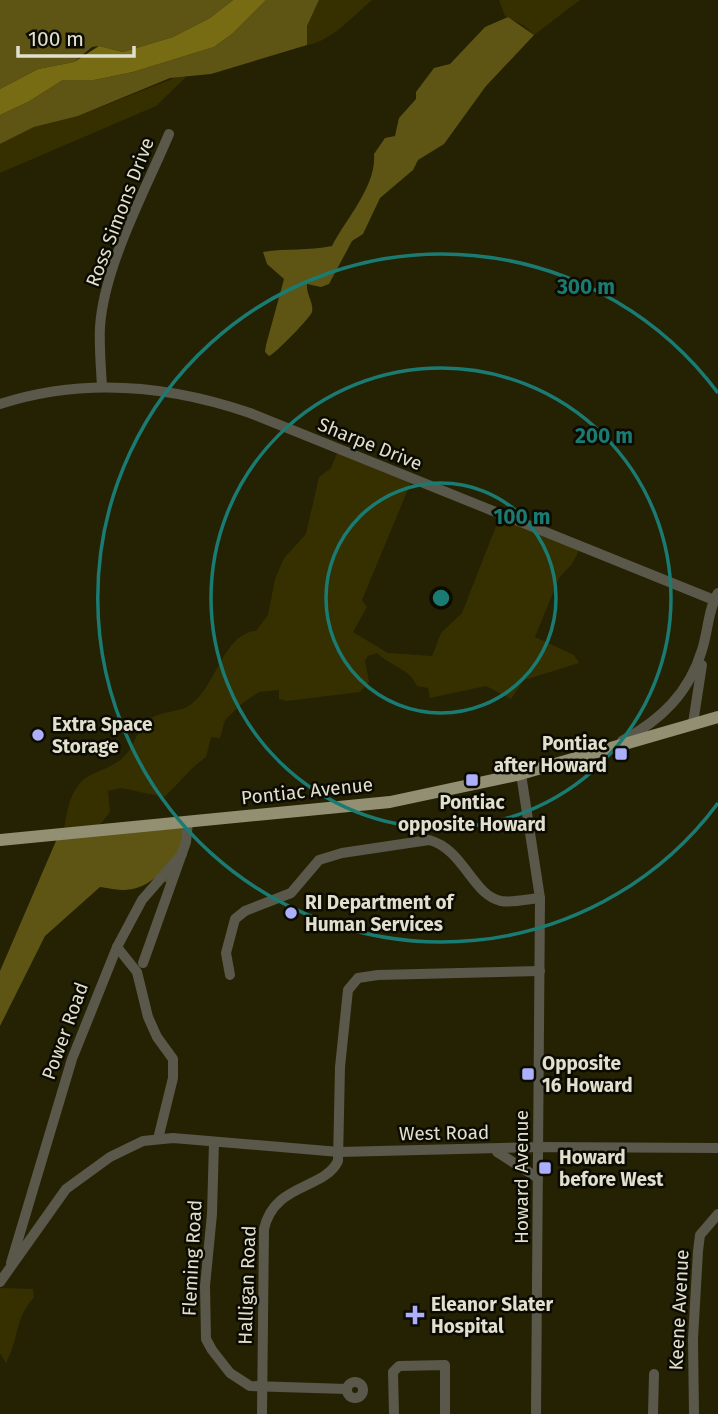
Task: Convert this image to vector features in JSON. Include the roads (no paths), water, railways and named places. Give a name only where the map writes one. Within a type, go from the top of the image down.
[{"type":"main road","points":[[693,723],[718,717]]},
{"type":"main road","name":"Pontiac Avenue","points":[[0,840],[390,802],[521,774],[693,723]]},
{"type":"street","name":"Ross Simons Drive","points":[[102,387],[99,348],[103,307],[115,267],[169,134]]},
{"type":"street","name":"Sharpe Drive","points":[[0,404],[49,392],[102,387],[173,391],[237,409],[716,596]]},
{"type":"street","name":"Pontiac Avenue","points":[[693,723],[702,650],[716,596]]},
{"type":"street","name":"Pontiac Avenue","points":[[611,747],[650,725],[675,702],[688,683],[702,650]]},
{"type":"street","name":"Howard Avenue","points":[[521,774],[540,898],[536,1414]]},
{"type":"street","points":[[143,964],[182,854],[188,822]]},
{"type":"street","points":[[230,975],[226,953],[235,919],[245,911],[291,893],[319,860],[342,853],[429,840],[437,842],[459,859],[479,886],[495,899],[507,901],[540,898]]},
{"type":"street","name":"Power Road","points":[[9,1270],[72,1059],[117,947],[142,900],[182,854]]},
{"type":"street","points":[[117,947],[137,972],[150,1024],[173,1059],[173,1078],[158,1139]]},
{"type":"street","points":[[339,1152],[340,1067],[348,989],[358,978],[540,971]]},
{"type":"street","name":"Power Road","points":[[0,1282],[76,1180],[135,1144],[158,1139],[296,1148]]},
{"type":"street","name":"Fleming Road","points":[[214,1142],[205,1339],[230,1373],[250,1386],[347,1389]]},
{"type":"street","name":"West Road","points":[[296,1148],[339,1152],[539,1147],[718,1148]]},
{"type":"street","points":[[493,1150],[538,1178]]},
{"type":"street","name":"Halligan Road","points":[[262,1414],[266,1221],[274,1206],[287,1195],[335,1167],[339,1152]]},
{"type":"street","name":"Keene Avenue","points":[[694,1414],[693,1339],[698,1251],[700,1235],[718,1214]]},
{"type":"street","points":[[706,1225],[718,1231]]},
{"type":"street","points":[[394,1414],[393,1372],[399,1366],[445,1365],[444,1414]]},
{"type":"street","points":[[653,1414],[654,1374]]},
{"type":"place","name":"Extra Space Storage","points":[[38,735]]},
{"type":"place","name":"Pontiac after Howard","points":[[621,754]]},
{"type":"place","name":"Pontiac opposite Howard","points":[[472,780]]},
{"type":"place","name":"RI Department of Human Services","points":[[291,913]]},
{"type":"place","name":"Opposite 16 Howard","points":[[528,1074]]},
{"type":"place","name":"Howard before West","points":[[545,1168]]},
{"type":"place","name":"Eleanor Slater Hospital","points":[[415,1315]]}]
